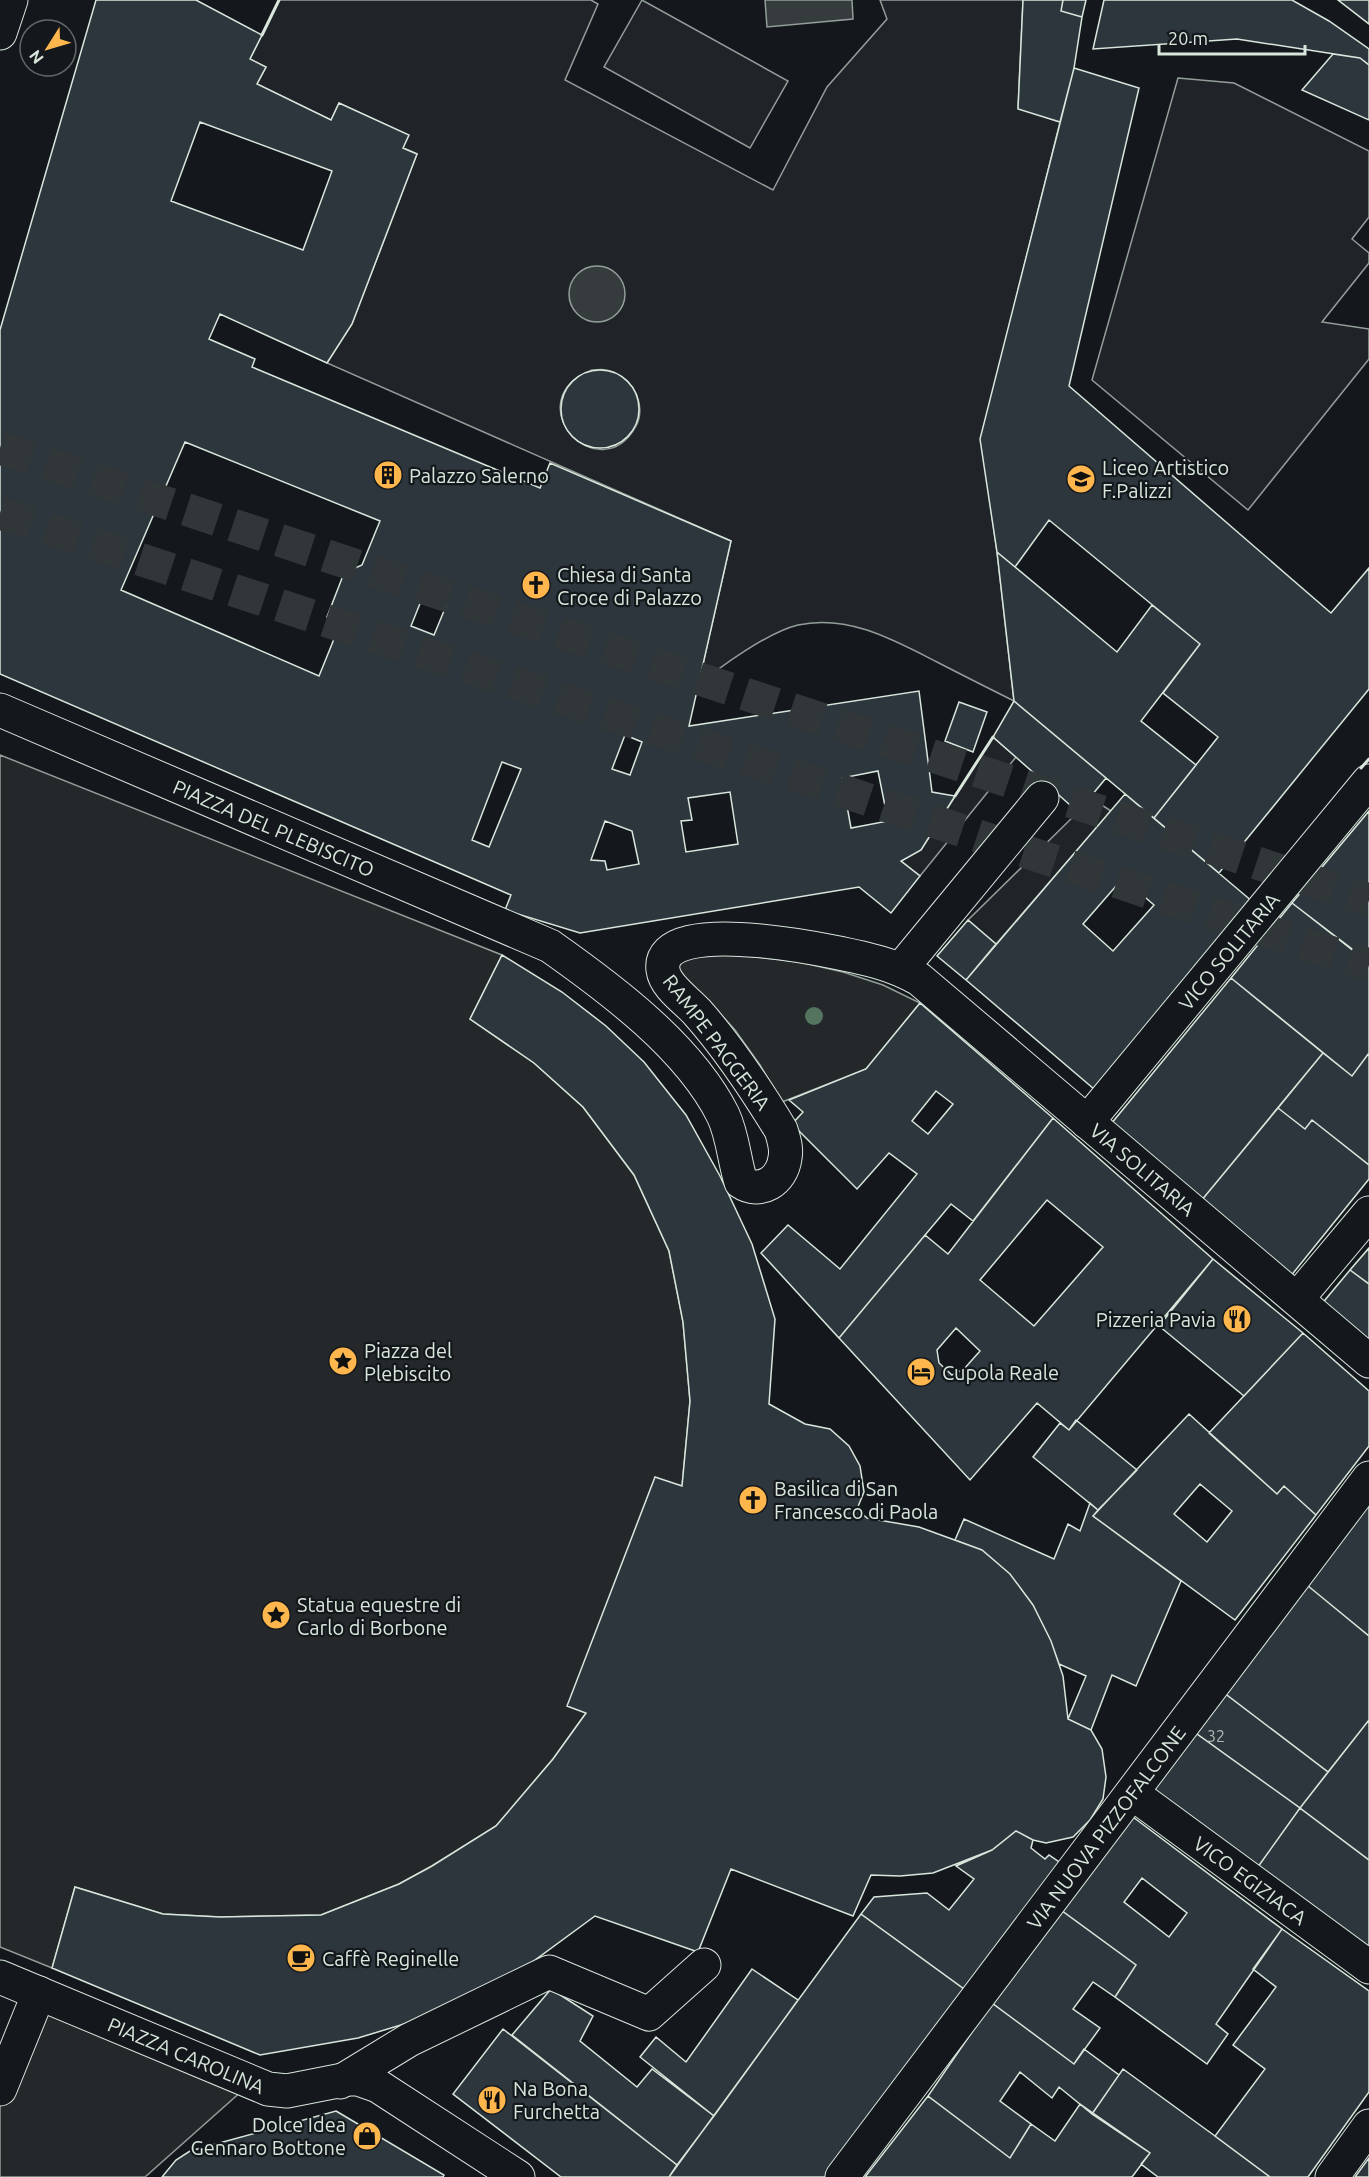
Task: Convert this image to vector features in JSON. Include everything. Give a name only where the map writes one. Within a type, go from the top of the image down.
[{"type":"street","points":[[0,33],[11,0]]},
{"type":"street","name":"PIAZZA DEL PLEBISCITO","points":[[0,710],[550,946]]},
{"type":"street","name":"VICO SOLITARIA","points":[[1087,1122],[1369,781]]},
{"type":"street","points":[[910,974],[1042,798]]},
{"type":"street","name":"RAMPE PAGGERIA","points":[[550,946],[619,997],[657,1030],[688,1066],[723,1115],[741,1182],[754,1188],[764,1187],[772,1182],[783,1167],[786,1145],[781,1131],[716,1034],[665,976],[663,961],[667,954],[687,942],[749,939],[778,942],[880,962],[910,974]]},
{"type":"street","name":"VIA SOLITARIA","points":[[910,974],[1369,1361]]},
{"type":"street","points":[[1296,1299],[1369,1213]]},
{"type":"street","name":"VIA NUOVA PIZZOFALCONE","points":[[842,2177],[1369,1478]]},
{"type":"street","name":"VICO EGIZIACA","points":[[1132,1793],[1369,1967]]},
{"type":"street","points":[[340,2082],[409,2040],[549,1972],[649,2014],[704,1965]]},
{"type":"street","points":[[0,1977],[39,1993],[0,2089]]},
{"type":"street","name":"PIAZZA CAROLINA","points":[[39,1993],[268,2089],[286,2091],[340,2082]]},
{"type":"street","points":[[340,2082],[358,2079],[378,2086],[518,2177]]},
{"type":"street","points":[[1332,2177],[1369,2126]]},
{"type":"shaded area","points":[[279,0],[591,0],[598,4],[565,80],[773,190],[827,87],[887,19],[880,0],[1023,0],[1018,108],[1060,122],[981,439],[1014,701],[887,638],[853,626],[835,623],[798,625],[786,629],[759,642],[698,686],[731,541],[327,363],[352,324],[417,154],[403,148],[408,135],[339,103],[331,120],[257,84],[266,67],[250,59]],"holes":[[[592,370],[606,370],[622,377],[634,391],[640,409],[636,426],[621,444],[603,449],[586,445],[571,434],[562,419],[561,401],[570,384]]]},
{"type":"shaded area","points":[[642,0],[788,81],[750,148],[604,67]]},
{"type":"shaded area","points":[[765,0],[852,0],[853,19],[767,27]]},
{"type":"shaded area","points":[[1178,78],[1234,83],[1369,151],[1369,217],[1352,239],[1369,253],[1369,263],[1322,322],[1369,329],[1369,359],[1248,510],[1092,380]]},
{"type":"shaded area","points":[[597,266],[608,268],[617,274],[623,283],[625,294],[623,305],[617,314],[608,320],[597,322],[586,320],[577,314],[571,305],[569,294],[571,283],[577,274],[586,268]]},
{"type":"shaded area","points":[[993,737],[1016,757],[920,876],[901,861],[921,850]]},
{"type":"shaded area","name":"Piazza del Plebiscito","points":[[0,755],[502,955],[470,1019],[534,1063],[583,1107],[634,1175],[669,1251],[683,1322],[690,1401],[682,1486],[655,1478],[568,1706],[586,1713],[553,1759],[496,1826],[399,1884],[321,1915],[220,1917],[163,1914],[75,1887],[52,1968],[0,1947]]},
{"type":"shaded area","points":[[1094,800],[1111,811],[996,944],[968,920],[1078,812]]},
{"type":"shaded area","points":[[729,954],[799,962],[843,972],[883,985],[920,1003],[866,1069],[782,1102],[760,1065],[735,1030],[678,972],[680,961],[704,955]]},
{"type":"shaded area","points":[[39,1993],[252,2082],[145,2177],[0,2177],[0,2089]]},
{"type":"building","name":"Palazzo Salerno","points":[[96,0],[196,0],[262,35],[250,59],[266,67],[257,84],[331,120],[339,103],[409,135],[403,148],[417,154],[352,324],[327,363],[220,314],[209,339],[255,359],[252,367],[540,488],[550,463],[731,541],[689,726],[919,691],[932,792],[955,796],[921,850],[901,861],[920,876],[891,913],[859,887],[580,933],[505,910],[511,895],[0,674],[0,330],[73,78],[78,78],[78,62]],"holes":[[[200,122],[332,171],[303,250],[171,201]],[[185,442],[380,521],[362,565],[344,573],[327,617],[336,634],[319,676],[121,590]],[[423,596],[446,606],[434,635],[411,626]],[[625,735],[642,742],[630,775],[612,769]],[[502,762],[521,769],[489,847],[472,840]],[[878,771],[888,821],[851,828],[842,778]],[[730,792],[738,844],[686,852],[681,821],[692,820],[688,798]],[[605,821],[632,831],[639,864],[607,870],[605,861],[591,860]]]},
{"type":"building","points":[[1023,0],[1063,0],[1061,11],[1082,17],[1074,68],[1060,122],[1018,109]]},
{"type":"building","points":[[1063,0],[1086,0],[1082,17],[1061,11]]},
{"type":"building","points":[[1104,0],[1292,0],[1329,21],[1369,49],[1369,65],[1360,58],[1237,39],[1093,49]]},
{"type":"building","points":[[1338,0],[1369,0],[1369,24]]},
{"type":"building","points":[[1333,54],[1360,58],[1369,65],[1369,120],[1302,90]]},
{"type":"building","name":"Liceo Artistico F.Palizzi","points":[[1074,68],[1139,88],[1069,386],[1331,613],[1369,568],[1369,689],[1219,873],[1154,818],[1218,737],[1163,693],[1200,644],[1049,520],[1015,567],[997,552],[980,439]]},
{"type":"building","points":[[600,370],[615,373],[628,381],[636,394],[639,409],[636,424],[628,437],[615,445],[600,448],[585,445],[572,437],[564,424],[561,409],[564,394],[572,381],[585,373]]},
{"type":"building","points":[[997,552],[1117,652],[1152,605],[1200,644],[1141,721],[1196,765],[1154,818],[1014,701]]},
{"type":"building","points":[[1014,701],[1106,778],[1078,812],[993,737]]},
{"type":"building","points":[[959,702],[987,712],[973,752],[945,741]]},
{"type":"building","points":[[1125,794],[1253,902],[1094,1089],[966,980]],"holes":[[[1123,878],[1154,905],[1113,951],[1083,924]]]},
{"type":"building","points":[[1369,811],[1369,962],[1292,903]]},
{"type":"building","points":[[1292,903],[1369,963],[1369,1053],[1352,1076],[1231,978]]},
{"type":"building","points":[[968,920],[996,944],[966,980],[937,956]]},
{"type":"building","name":"Basilica di San Francesco di Paola","points":[[502,955],[562,992],[606,1026],[644,1062],[686,1115],[720,1176],[752,1244],[775,1319],[769,1404],[805,1424],[830,1429],[849,1446],[860,1466],[864,1492],[857,1509],[867,1518],[919,1527],[982,1550],[1010,1574],[1033,1605],[1051,1641],[1063,1676],[1068,1719],[1091,1730],[1102,1749],[1106,1777],[1103,1799],[1090,1820],[1073,1837],[1046,1843],[1033,1840],[1016,1831],[992,1850],[933,1873],[900,1876],[871,1875],[853,1916],[731,1869],[698,1952],[595,1916],[520,1971],[450,2010],[358,2038],[260,2055],[52,1968],[75,1887],[163,1914],[220,1917],[321,1915],[399,1884],[496,1826],[553,1759],[586,1713],[567,1706],[655,1477],[682,1486],[690,1401],[683,1322],[669,1251],[634,1175],[583,1107],[534,1063],[470,1019]]},
{"type":"building","points":[[1231,978],[1323,1053],[1201,1201],[1111,1124]]},
{"type":"building","points":[[920,1003],[1053,1118],[973,1221],[951,1204],[839,1338],[761,1253],[788,1225],[840,1269],[917,1174],[889,1153],[857,1189],[792,1124],[803,1112],[789,1100],[866,1069]],"holes":[[[936,1091],[953,1104],[928,1134],[912,1121]]]},
{"type":"building","points":[[1323,1053],[1352,1076],[1369,1053],[1369,1165],[1312,1120],[1305,1129],[1278,1108]]},
{"type":"building","points":[[1278,1108],[1305,1129],[1312,1120],[1369,1165],[1369,1179],[1290,1277],[1201,1201]]},
{"type":"building","points":[[1053,1118],[1213,1259],[1069,1430],[1037,1403],[970,1480],[839,1338],[925,1235],[948,1254]],"holes":[[[1047,1200],[1103,1247],[1034,1326],[980,1280]],[[956,1328],[980,1351],[964,1369],[952,1375],[939,1363],[937,1350]]]},
{"type":"building","points":[[1369,1248],[1369,1284],[1350,1270]]},
{"type":"building","points":[[1213,1259],[1303,1333],[1244,1396],[1159,1326]]},
{"type":"building","points":[[1350,1270],[1369,1284],[1369,1347],[1320,1306]]},
{"type":"building","points":[[1303,1333],[1369,1391],[1369,1446],[1316,1515],[1284,1486],[1277,1494],[1209,1433]]},
{"type":"building","points":[[1189,1414],[1277,1494],[1284,1486],[1316,1515],[1235,1620],[1093,1516]],"holes":[[[1200,1484],[1232,1511],[1207,1542],[1174,1514]]]},
{"type":"building","points":[[1076,1420],[1137,1470],[1098,1510],[1033,1457],[1060,1423],[1069,1430]]},
{"type":"building","points":[[1369,1495],[1369,1636],[1302,1581]]},
{"type":"building","points":[[1090,1503],[1098,1510],[1093,1516],[1181,1581],[1136,1686],[1112,1675],[1091,1730],[1068,1719],[1086,1676],[1059,1664],[1051,1641],[1033,1605],[1010,1574],[982,1550],[955,1540],[964,1519],[1054,1559],[1068,1524],[1080,1531]]},
{"type":"building","points":[[1302,1581],[1369,1636],[1369,1720],[1328,1772],[1223,1692]]},
{"type":"building","points":[[1223,1692],[1328,1772],[1300,1808],[1193,1731]]},
{"type":"building","points":[[1369,1720],[1369,1860],[1300,1808]]},
{"type":"building","points":[[1193,1731],[1300,1808],[1255,1871],[1145,1789]]},
{"type":"building","points":[[1300,1808],[1369,1860],[1369,1953],[1255,1871]]},
{"type":"building","points":[[1129,1814],[1282,1929],[1216,2024],[1228,2034],[1207,2064],[1115,1997],[1136,1965],[1061,1910]],"holes":[[[1142,1878],[1187,1913],[1169,1937],[1124,1902]]]},
{"type":"building","points":[[1016,1831],[1033,1840],[1031,1848],[1045,1859],[1049,1855],[1062,1864],[964,1989],[861,1914],[874,1897],[927,1893],[949,1910],[974,1879],[956,1866],[992,1850]]},
{"type":"building","points":[[1061,1910],[1136,1965],[1115,1997],[1093,1982],[1073,2009],[1100,2028],[1074,2064],[992,2003]]},
{"type":"building","points":[[861,1914],[964,1989],[827,2177],[669,2177]]},
{"type":"building","points":[[1282,1929],[1369,1991],[1369,2092],[1308,2177],[1270,2177],[1215,2136],[1265,2069],[1233,2045],[1276,1987],[1253,1969]]},
{"type":"building","points":[[752,1969],[798,2000],[714,2116],[640,2057],[656,2037],[686,2062]]},
{"type":"building","points":[[551,1989],[593,2016],[580,2041],[637,2087],[652,2069],[714,2116],[677,2165],[512,2035]]},
{"type":"building","points":[[992,2003],[1074,2064],[1084,2049],[1119,2075],[1092,2114],[1059,2087],[1052,2098],[1020,2072],[1000,2101],[1031,2124],[1010,2158],[928,2096]]},
{"type":"building","points":[[503,2029],[677,2165],[669,2177],[561,2177],[453,2094]]},
{"type":"building","points":[[1123,2069],[1270,2177],[1158,2177],[1141,2164],[1150,2153],[1092,2114]]},
{"type":"building","points":[[928,2096],[1010,2158],[1031,2124],[1055,2141],[1080,2104],[1150,2153],[1132,2177],[865,2177]]},
{"type":"building","points":[[336,2111],[444,2175],[443,2177],[162,2177],[176,2160],[190,2151]]},
{"type":"building","points":[[1369,2158],[1369,2177],[1355,2177]]},
{"type":"tunnel","points":[[0,448],[1369,900]]},
{"type":"tunnel","points":[[0,513],[1369,965]]},
{"type":"wall","points":[[262,35],[279,0]]},
{"type":"wall","points":[[955,796],[993,737]]},
{"type":"wall","points":[[1361,768],[1369,759]]},
{"type":"place","name":"Palazzo Salerno","points":[[388,475]]},
{"type":"place","name":"Liceo Artistico F.Palizzi","points":[[1081,479]]},
{"type":"place","name":"Chiesa di Santa Croce di Palazzo","points":[[536,585]]},
{"type":"place","name":"Pizzeria Pavia","points":[[1237,1319]]},
{"type":"place","name":"Piazza del Plebiscito","points":[[343,1361]]},
{"type":"place","name":"Cupola Reale","points":[[921,1372]]},
{"type":"place","name":"Basilica di San Francesco di Paola","points":[[753,1500]]},
{"type":"place","name":"Statua equestre di Carlo di Borbone","points":[[276,1615]]},
{"type":"place","name":"Caffè Reginelle","points":[[301,1958]]},
{"type":"place","name":"Na Bona Furchetta","points":[[492,2100]]},
{"type":"place","name":"Dolce Idea Gennaro Bottone","points":[[367,2136]]}]
